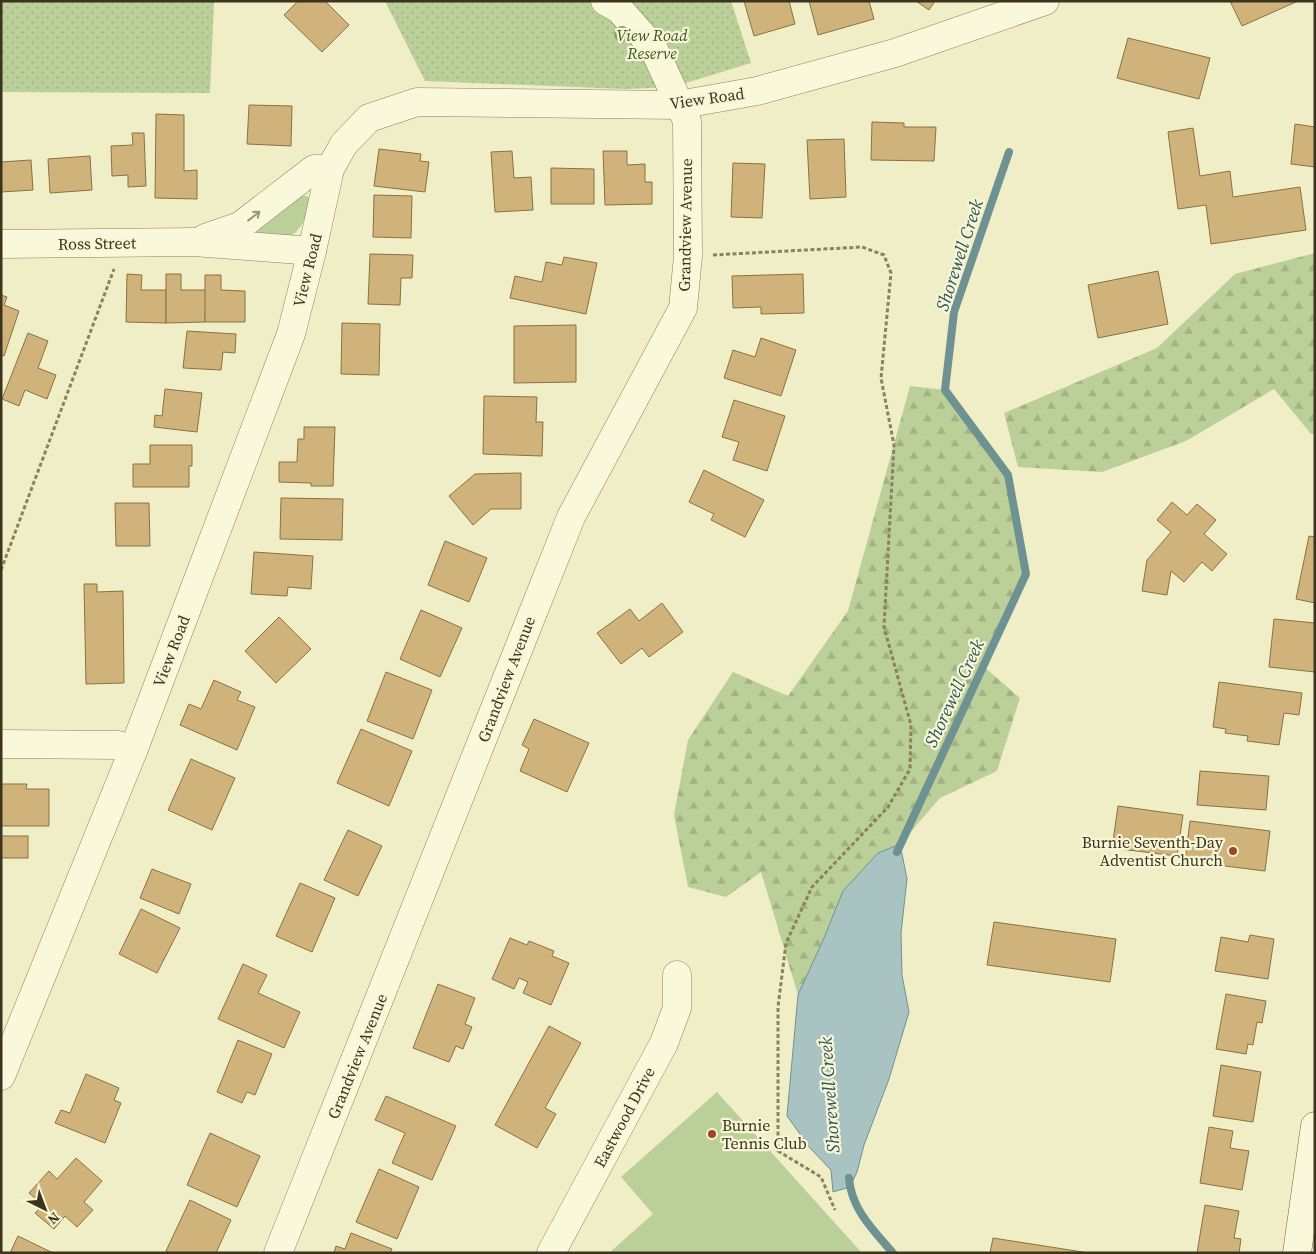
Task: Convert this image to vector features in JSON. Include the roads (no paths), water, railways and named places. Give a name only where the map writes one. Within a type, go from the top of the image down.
[{"type":"street","name":"Grandview Avenue","points":[[278,1253],[571,517],[683,308],[688,256],[686,122],[653,46],[619,9],[605,1]]},
{"type":"street","name":"View Road","points":[[1,1076],[133,751],[291,334],[330,169],[344,144],[369,118],[417,102],[678,105],[757,92],[895,53],[1044,1]]},
{"type":"street","name":"Ross Street","points":[[194,242],[240,226],[314,169],[330,169]]},
{"type":"street","name":"Ross Street","points":[[1,244],[194,242],[312,251]]},
{"type":"street","points":[[1,744],[118,745],[133,751]]},
{"type":"street","name":"Eastwood Drive","points":[[551,1253],[664,1044],[677,1008],[677,975]]},
{"type":"street","points":[[1297,1253],[1315,1126]]},
{"type":"water","points":[[900,844],[907,879],[901,933],[902,975],[909,1012],[889,1079],[864,1145],[857,1172],[850,1187],[833,1192],[831,1170],[810,1148],[787,1116],[798,995],[843,891],[878,853]]},
{"type":"waterway","name":"Shorewell Creek","points":[[897,852],[1026,574],[1008,475],[945,390],[954,312],[1009,152]]},
{"type":"waterway","name":"Shorewell Creek","points":[[849,1178],[854,1200],[859,1210],[871,1228],[893,1253]]},
{"type":"place","name":"Burnie Seventh-Day Adventist Church","points":[[1233,851]]},
{"type":"place","name":"Burnie Tennis Club","points":[[712,1134]]},
{"type":"park label","name":"View Road Reserve","points":[[652,44]]}]
